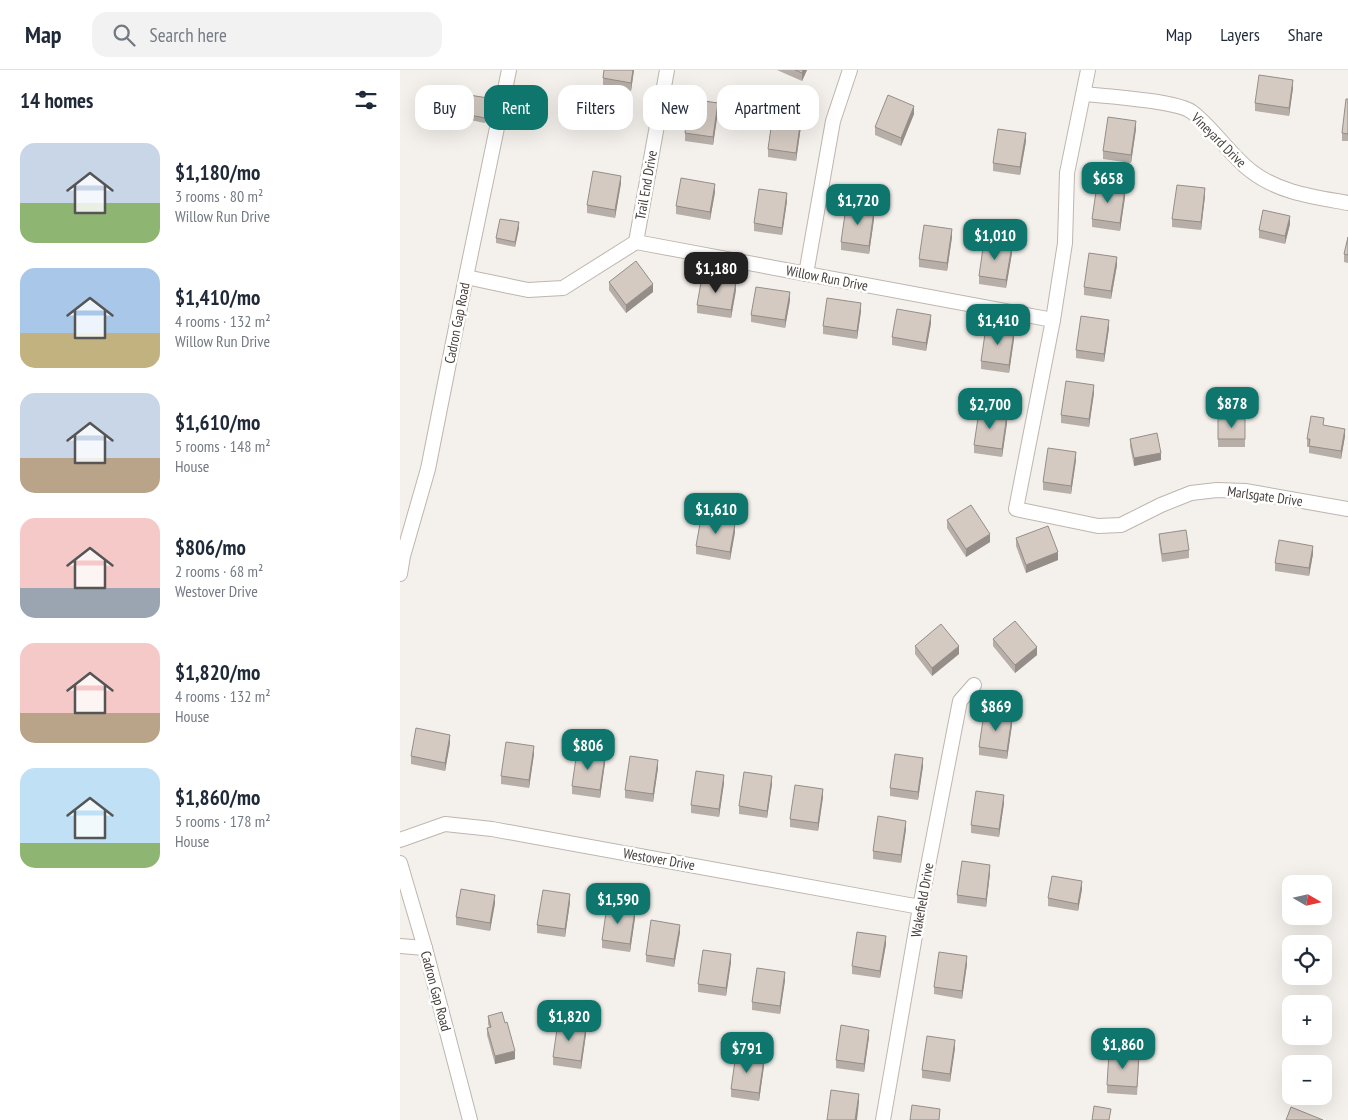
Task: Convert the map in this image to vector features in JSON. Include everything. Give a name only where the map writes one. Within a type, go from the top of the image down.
[{"type":"street","name":"Cadron Gap Road","points":[[400,574],[403,556],[428,469],[509,70]]},
{"type":"street","name":"Trail End Drive","points":[[636,242],[667,70]]},
{"type":"street","points":[[806,274],[833,121],[850,70]]},
{"type":"street","points":[[1052,320],[1065,243],[1067,173],[1088,70]]},
{"type":"street","name":"Vineyard Drive","points":[[1084,94],[1167,104],[1191,111],[1251,171],[1275,186],[1306,196],[1348,202]]},
{"type":"street","points":[[466,277],[528,290],[564,288],[636,242]]},
{"type":"street","name":"Willow Run Drive","points":[[636,242],[1052,320]]},
{"type":"street","name":"Marlsgate Drive","points":[[1052,320],[1016,509],[1098,526],[1121,526],[1161,505],[1191,493],[1217,490],[1245,491],[1348,509]]},
{"type":"street","name":"Wakefield Drive","points":[[883,1120],[920,907],[960,701],[974,685]]},
{"type":"street","name":"Westover Drive","points":[[400,840],[445,824],[492,829],[920,907]]},
{"type":"street","name":"Cadron Gap Road","points":[[400,863],[471,1120]]},
{"type":"street","points":[[400,946],[425,948]]},
{"type":"building","points":[[604,70],[633,70],[631,83],[603,78]]},
{"type":"building","points":[[1259,75],[1293,80],[1289,108],[1255,103]]},
{"type":"building","points":[[888,95],[914,106],[901,138],[875,127]]},
{"type":"building","points":[[474,96],[484,97],[484,118],[474,116]]},
{"type":"building","points":[[1346,99],[1348,99],[1348,134],[1342,133]]},
{"type":"building","points":[[707,101],[717,103],[713,137],[685,133],[685,130],[707,130]]},
{"type":"building","points":[[1108,117],[1136,121],[1131,155],[1103,151]]},
{"type":"building","points":[[998,129],[1026,133],[1020,167],[993,163]]},
{"type":"building","points":[[771,130],[799,130],[796,153],[768,149]]},
{"type":"building","points":[[593,171],[621,176],[615,210],[587,205]]},
{"type":"building","points":[[681,178],[715,184],[710,212],[676,206]]},
{"type":"building","points":[[1097,185],[1125,189],[1120,223],[1092,219]]},
{"type":"building","points":[[1177,185],[1205,188],[1201,222],[1172,219]]},
{"type":"building","points":[[759,189],[787,193],[782,228],[754,223]]},
{"type":"building","points":[[846,207],[874,211],[869,246],[841,242]]},
{"type":"building","points":[[1263,210],[1290,216],[1285,236],[1259,230]]},
{"type":"building","points":[[500,219],[519,222],[515,242],[496,238]]},
{"type":"building","points":[[924,225],[952,229],[947,263],[919,259]]},
{"type":"building","points":[[1348,237],[1348,255],[1344,254]]},
{"type":"building","points":[[984,241],[1012,246],[1006,280],[979,276]]},
{"type":"building","points":[[1089,253],[1117,257],[1111,291],[1084,287]]},
{"type":"building","points":[[636,261],[653,284],[626,305],[609,282]]},
{"type":"building","points":[[702,277],[736,282],[731,310],[697,305]]},
{"type":"building","points":[[756,287],[790,292],[785,320],[751,315]]},
{"type":"building","points":[[827,298],[861,303],[857,331],[823,326]]},
{"type":"building","points":[[897,309],[931,315],[926,343],[892,337]]},
{"type":"building","points":[[1081,316],[1109,320],[1104,354],[1076,350]]},
{"type":"building","points":[[986,327],[1014,331],[1009,365],[981,361]]},
{"type":"building","points":[[1066,381],[1094,385],[1089,419],[1061,415]]},
{"type":"building","points":[[979,411],[1007,415],[1002,449],[974,445]]},
{"type":"building","points":[[1311,416],[1324,418],[1323,425],[1345,429],[1341,451],[1309,446],[1310,439],[1307,439]]},
{"type":"building","points":[[1218,419],[1245,419],[1245,439],[1218,439]]},
{"type":"building","points":[[1157,433],[1161,453],[1134,458],[1130,439]]},
{"type":"building","points":[[1048,448],[1076,452],[1071,486],[1043,482]]},
{"type":"building","points":[[971,505],[990,534],[966,549],[947,520]]},
{"type":"building","points":[[701,518],[735,524],[730,552],[696,546]]},
{"type":"building","points":[[1048,526],[1058,552],[1026,565],[1016,538]]},
{"type":"building","points":[[1186,530],[1189,550],[1162,554],[1159,534]]},
{"type":"building","points":[[1279,540],[1313,546],[1309,568],[1275,563]]},
{"type":"building","points":[[1015,621],[1037,647],[1015,665],[993,639]]},
{"type":"building","points":[[941,624],[959,646],[932,668],[915,646]]},
{"type":"building","points":[[984,713],[1012,717],[1007,751],[979,747]]},
{"type":"building","points":[[416,728],[450,735],[445,763],[411,756]]},
{"type":"building","points":[[506,742],[534,746],[529,780],[501,776]]},
{"type":"building","points":[[577,751],[605,756],[600,790],[572,786]]},
{"type":"building","points":[[895,754],[923,758],[918,792],[890,788]]},
{"type":"building","points":[[630,756],[658,760],[653,794],[625,790]]},
{"type":"building","points":[[696,771],[724,775],[719,809],[691,805]]},
{"type":"building","points":[[744,772],[772,776],[767,811],[739,806]]},
{"type":"building","points":[[795,785],[823,789],[818,823],[790,819]]},
{"type":"building","points":[[976,791],[1004,795],[999,829],[971,825]]},
{"type":"building","points":[[878,816],[906,821],[901,855],[873,851]]},
{"type":"building","points":[[962,861],[990,865],[986,899],[957,895]]},
{"type":"building","points":[[1052,876],[1082,881],[1078,904],[1048,898]]},
{"type":"building","points":[[461,889],[495,895],[490,923],[456,917]]},
{"type":"building","points":[[543,890],[570,894],[565,929],[537,925]]},
{"type":"building","points":[[607,906],[635,910],[630,944],[602,940]]},
{"type":"building","points":[[651,920],[680,925],[674,959],[646,955]]},
{"type":"building","points":[[857,932],[886,936],[880,971],[852,966]]},
{"type":"building","points":[[703,950],[731,954],[726,988],[698,984]]},
{"type":"building","points":[[939,952],[967,956],[962,991],[934,987]]},
{"type":"building","points":[[757,968],[785,972],[780,1006],[752,1002]]},
{"type":"building","points":[[502,1012],[505,1023],[507,1022],[515,1051],[495,1056],[487,1028],[491,1027],[488,1016]]},
{"type":"building","points":[[558,1022],[586,1027],[581,1061],[553,1057]]},
{"type":"building","points":[[841,1025],[869,1030],[864,1064],[836,1060]]},
{"type":"building","points":[[927,1036],[955,1040],[950,1074],[922,1070]]},
{"type":"building","points":[[1109,1052],[1139,1054],[1137,1087],[1107,1085]]},
{"type":"building","points":[[736,1054],[764,1059],[759,1093],[731,1089]]},
{"type":"building","points":[[831,1090],[859,1094],[855,1120],[827,1120]]},
{"type":"building","points":[[912,1105],[940,1109],[939,1120],[910,1120]]},
{"type":"building","points":[[1094,1106],[1111,1109],[1109,1120],[1092,1120]]},
{"type":"building","points":[[1291,1107],[1323,1120],[1286,1120]]}]
